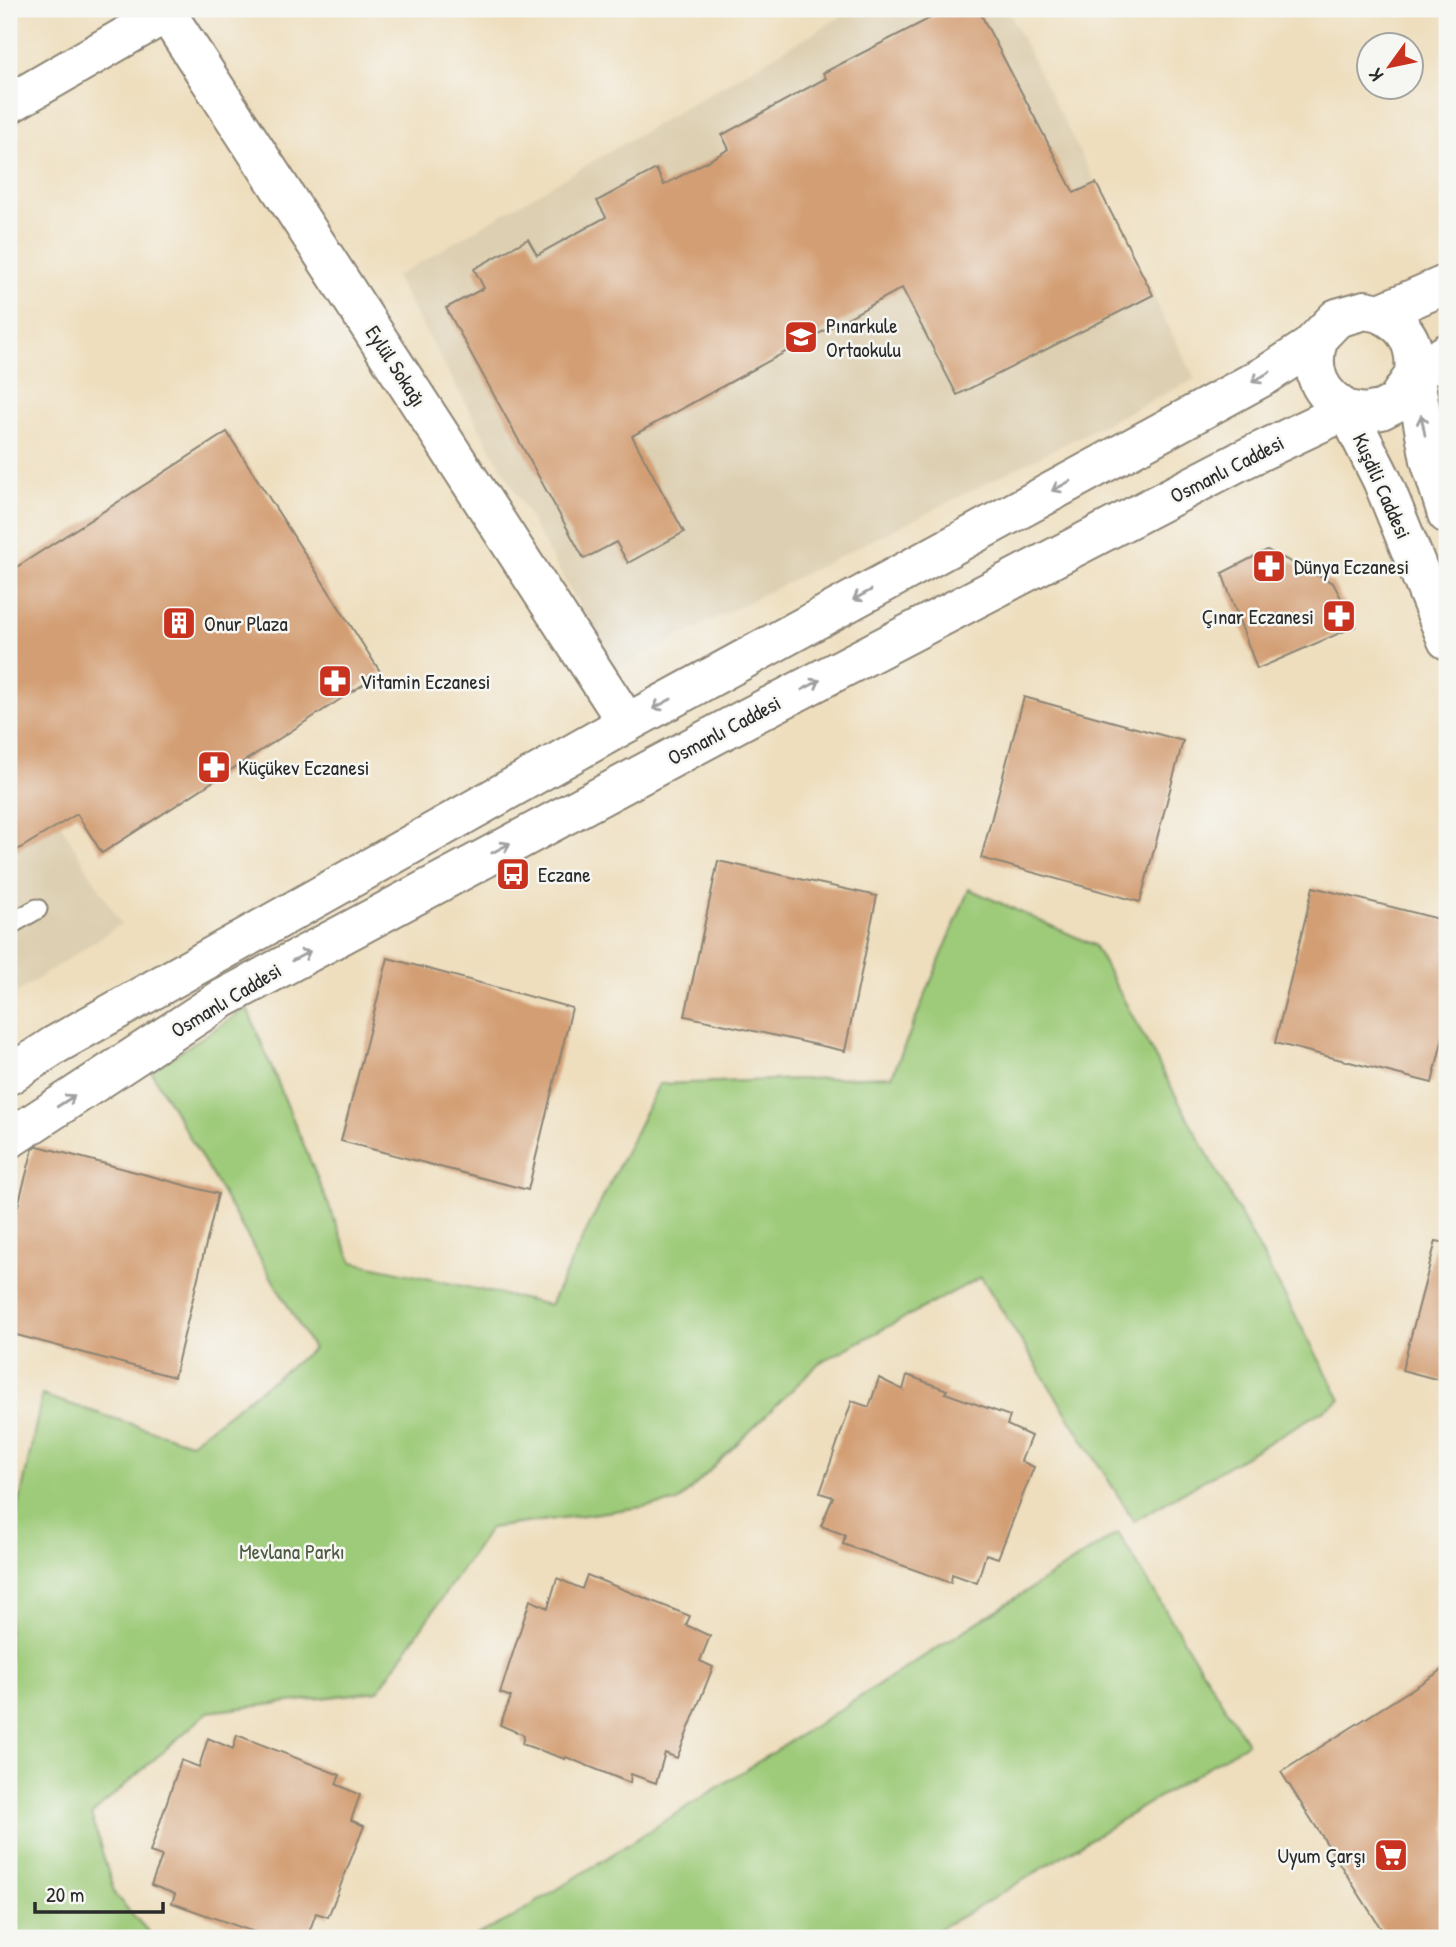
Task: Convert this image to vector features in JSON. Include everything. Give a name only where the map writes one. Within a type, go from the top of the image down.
[{"type":"main road","points":[[9,104],[165,11]]},
{"type":"main road","name":"Eylül Sokağı","points":[[165,11],[627,723]]},
{"type":"main road","name":"Osmanlı Caddesi","points":[[9,1075],[55,1045],[627,723],[1255,380],[1318,340],[1337,318],[1350,312],[1380,313],[1447,284]]},
{"type":"main road","points":[[1380,313],[1393,320],[1413,344],[1414,375],[1430,460],[1447,514]]},
{"type":"main road","points":[[1318,340],[1313,357],[1321,389],[1332,402],[1347,410]]},
{"type":"main road","name":"Osmanlı Caddesi","points":[[9,1139],[222,999],[745,719],[1240,461],[1347,410],[1364,413],[1388,407],[1406,390],[1414,375],[1447,353]]},
{"type":"main road","name":"Kuşdili Caddesi","points":[[1347,410],[1382,480],[1447,640]]},
{"type":"lane","points":[[9,925],[37,909]]},
{"type":"shaded area","name":"Pınarkule Ortaokulu","points":[[854,9],[1007,9],[1195,379],[614,669],[395,277]]},
{"type":"shaded area","points":[[9,739],[121,924],[9,998]]},
{"type":"green space","name":"Mevlana Parkı","points":[[969,889],[1094,945],[1341,1400],[1134,1521],[981,1277],[819,1363],[678,1502],[490,1528],[378,1691],[208,1712],[91,1815],[115,1895],[154,1938],[9,1938],[9,1554],[42,1395],[190,1443],[313,1349],[151,1071],[247,1008],[352,1262],[550,1305],[659,1084],[892,1076]]},
{"type":"green space","points":[[1118,1533],[1247,1743],[979,1907],[922,1938],[471,1938],[512,1918]]},
{"type":"building","points":[[948,9],[978,9],[1074,193],[1096,183],[1153,295],[957,395],[902,288],[632,436],[684,532],[628,563],[616,542],[584,559],[446,308],[484,288],[474,269],[528,239],[537,255],[606,217],[597,201],[656,169],[664,185],[729,149],[722,135],[826,78],[823,73]]},
{"type":"building","name":"Onur Plaza","points":[[227,432],[381,673],[102,853],[77,814],[9,855],[9,572]]},
{"type":"building","points":[[1267,550],[1333,583],[1356,626],[1257,669],[1222,573]]},
{"type":"building","points":[[1024,697],[1183,741],[1140,902],[981,858]]},
{"type":"building","points":[[718,861],[877,896],[845,1051],[685,1016]]},
{"type":"building","points":[[1313,887],[1447,921],[1447,1020],[1432,1083],[1275,1043]]},
{"type":"building","points":[[388,958],[572,1008],[528,1190],[341,1141]]},
{"type":"building","points":[[38,1146],[218,1194],[174,1377],[9,1333],[9,1239],[33,1149]]},
{"type":"building","points":[[1436,1241],[1447,1243],[1447,1382],[1402,1370]]},
{"type":"building","points":[[907,1375],[947,1390],[945,1393],[1010,1416],[1007,1425],[1031,1436],[1021,1461],[1034,1467],[998,1558],[986,1554],[977,1583],[952,1574],[951,1583],[843,1544],[845,1535],[821,1526],[833,1497],[820,1493],[852,1401],[869,1407],[879,1378],[903,1390]]},
{"type":"building","points":[[587,1575],[690,1616],[686,1625],[710,1636],[700,1661],[713,1667],[677,1758],[665,1753],[656,1783],[631,1774],[630,1783],[566,1757],[565,1759],[522,1744],[524,1735],[500,1725],[511,1697],[500,1693],[530,1600],[548,1608],[557,1578],[582,1589]]},
{"type":"building","name":"Uyum Çarşı","points":[[1447,1667],[1447,1938],[1387,1938],[1281,1772]]},
{"type":"building","points":[[237,1735],[340,1775],[336,1784],[360,1795],[351,1820],[364,1826],[328,1917],[316,1913],[307,1938],[271,1938],[172,1903],[175,1894],[151,1885],[162,1856],[150,1852],[181,1760],[199,1767],[208,1738],[233,1749]]},
{"type":"place","name":"Pınarkule Ortaokulu","points":[[801,337]]},
{"type":"place","name":"Dünya Eczanesi","points":[[1269,566]]},
{"type":"place","name":"Çınar Eczanesi","points":[[1339,616]]},
{"type":"place","name":"Onur Plaza","points":[[179,623]]},
{"type":"place","name":"Vitamin Eczanesi","points":[[335,681]]},
{"type":"place","name":"Küçükev Eczanesi","points":[[214,767]]},
{"type":"place","name":"Eczane","points":[[513,874]]},
{"type":"place","name":"Uyum Çarşı","points":[[1391,1855]]}]
